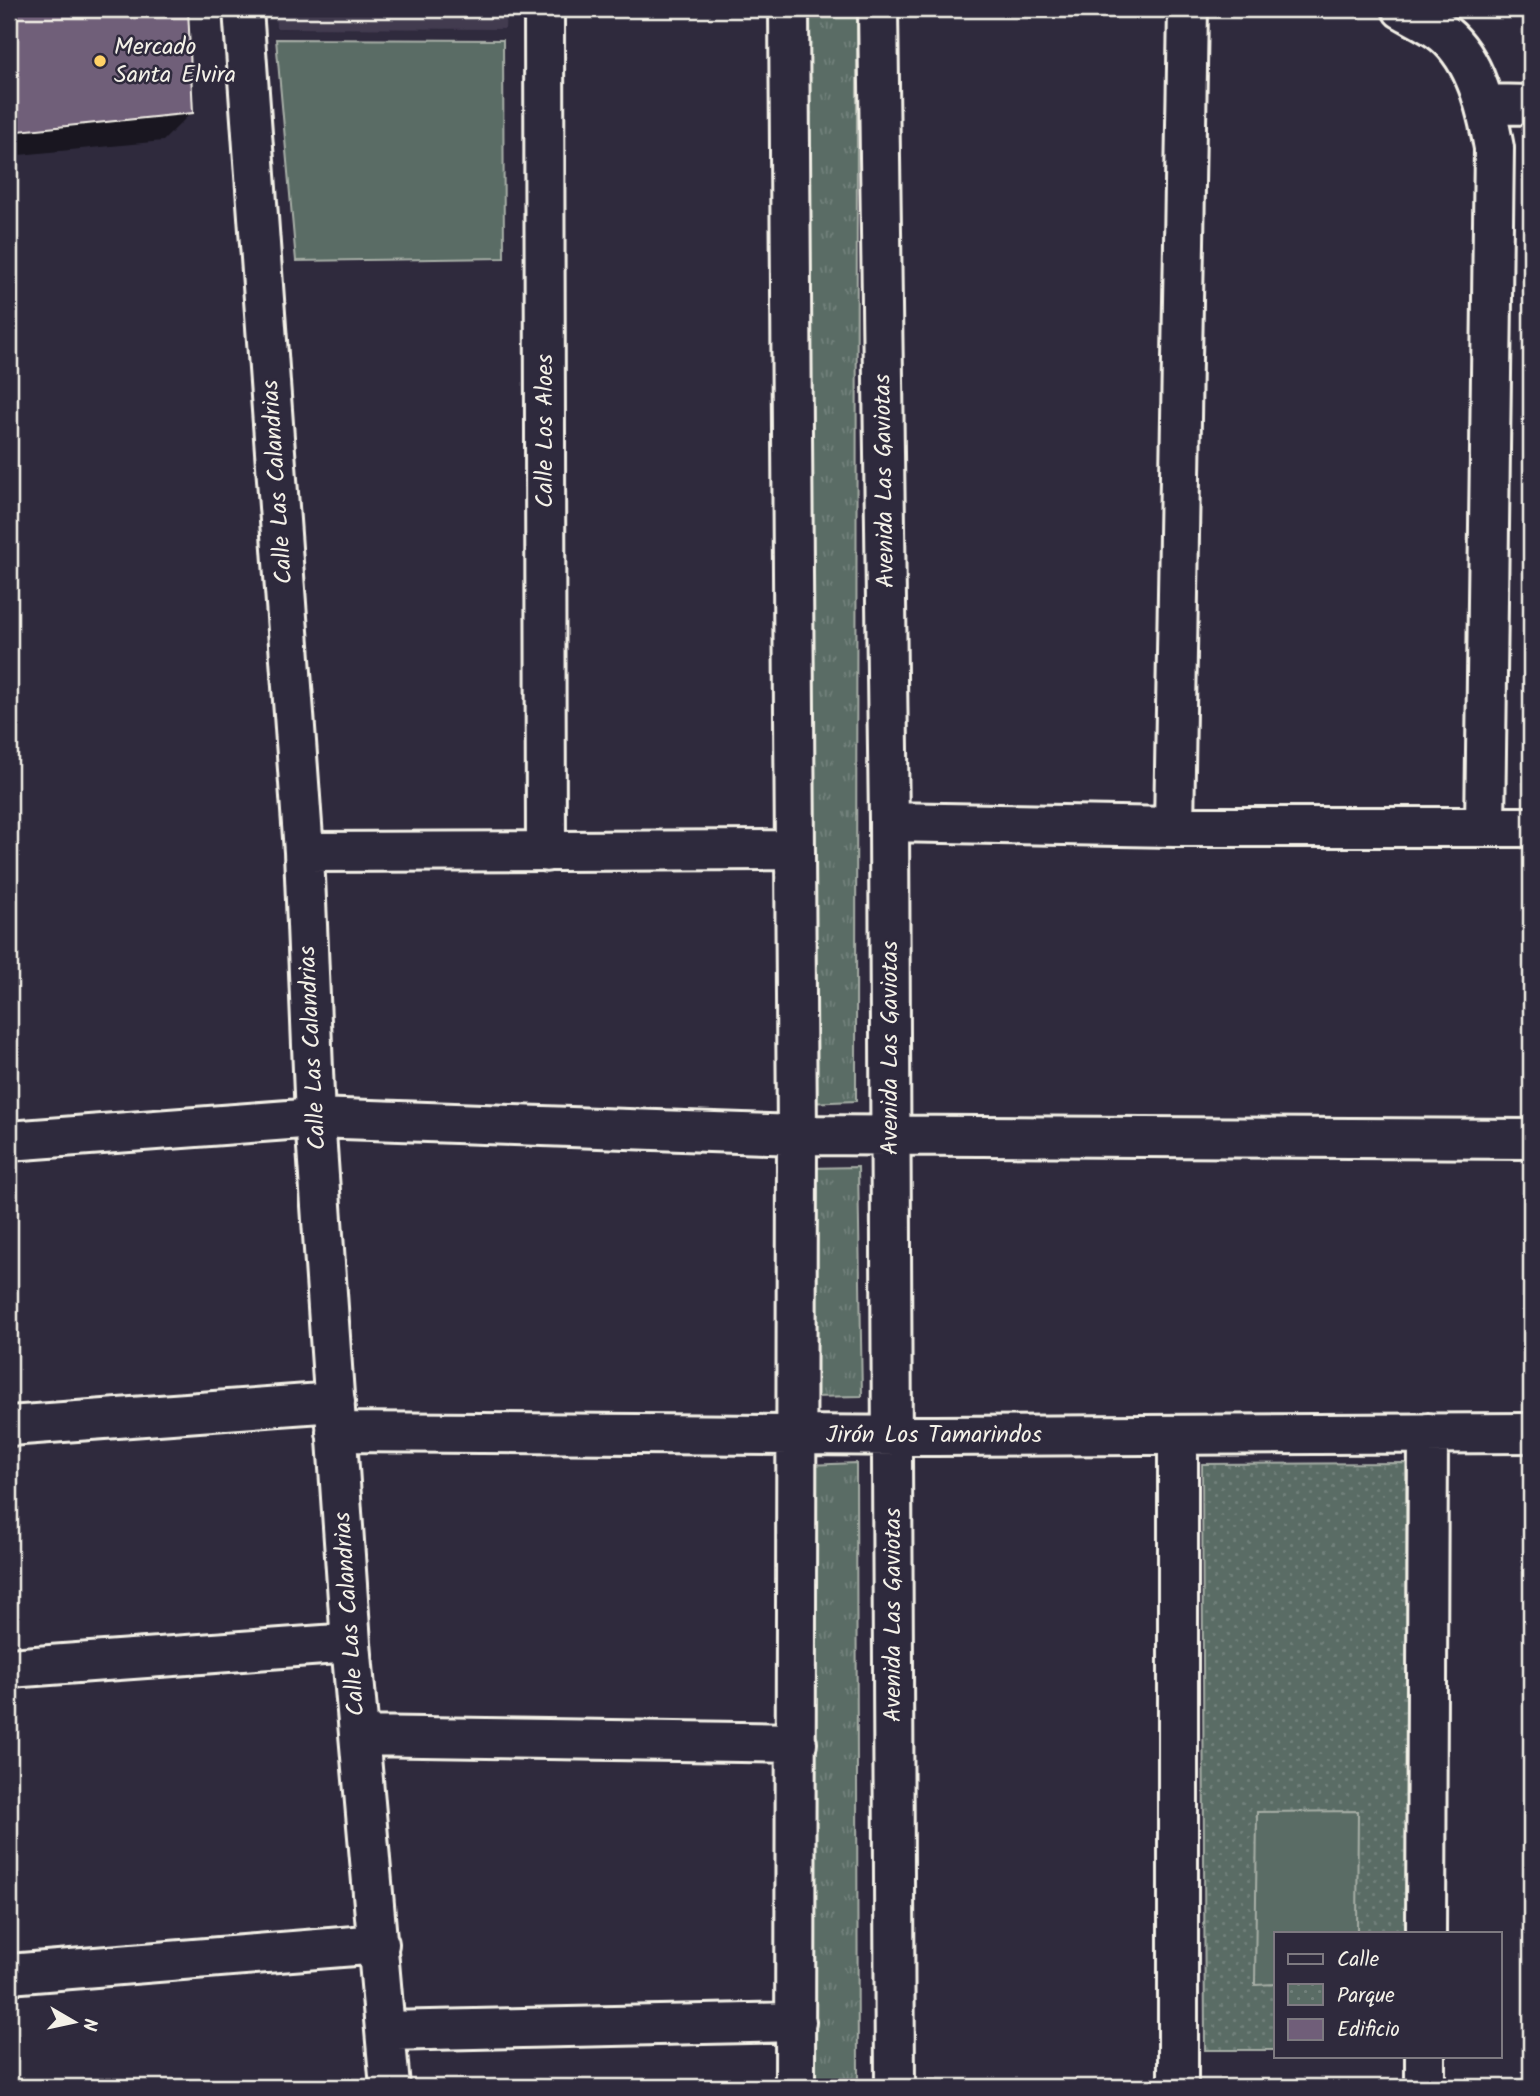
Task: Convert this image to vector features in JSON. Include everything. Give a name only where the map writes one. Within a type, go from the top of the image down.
[{"type":"street","name":"Calle Las Calandrias","points":[[243,9],[304,852],[315,1118],[351,1643],[390,2087]]},
{"type":"street","name":"Calle Los Aloes","points":[[544,9],[546,852]]},
{"type":"street","points":[[789,9],[797,1135],[795,2087]]},
{"type":"street","name":"Avenida Las Gaviotas","points":[[878,9],[889,822],[895,2087]]},
{"type":"street","points":[[1174,827],[1188,9]]},
{"type":"street","points":[[1402,9],[1446,35],[1468,64],[1485,104],[1494,148],[1485,827]]},
{"type":"street","points":[[1485,104],[1531,105]]},
{"type":"street","points":[[889,822],[1174,827],[1531,827]]},
{"type":"street","points":[[304,852],[795,850]]},
{"type":"street","points":[[9,1141],[315,1118],[797,1135],[1531,1139]]},
{"type":"street","name":"Jirón Los Tamarindos","points":[[9,1426],[336,1417],[796,1435],[1531,1433]]},
{"type":"street","points":[[1426,1932],[1428,1433]]},
{"type":"street","points":[[1178,1434],[1178,2087]]},
{"type":"street","points":[[9,1668],[351,1643]]},
{"type":"street","points":[[360,1736],[797,1743]]},
{"type":"street","points":[[9,1975],[379,1944]]},
{"type":"street","points":[[386,2031],[796,2022]]},
{"type":"street","points":[[1425,2058],[1425,2087]]},
{"type":"shaded area","points":[[275,9],[506,9],[505,29],[276,28]]},
{"type":"green space","points":[[805,9],[857,9],[856,1101],[807,1103]]},
{"type":"green space","points":[[276,39],[503,40],[504,258],[296,261]]},
{"type":"green space","points":[[858,1167],[862,1396],[811,1397],[807,1168]]},
{"type":"green space","points":[[856,1463],[858,2087],[807,2087],[808,1465]]},
{"type":"green space","points":[[1406,1463],[1408,1932],[1274,1932],[1274,2050],[1205,2050],[1202,1464]]},
{"type":"green space","points":[[1358,1811],[1357,1932],[1274,1932],[1274,1984],[1255,1985],[1257,1812]]},
{"type":"building","name":"Mercado Santa Elvira","points":[[9,9],[188,9],[193,113],[9,132]]},
{"type":"place","name":"Mercado Santa Elvira","points":[[100,61]]}]
